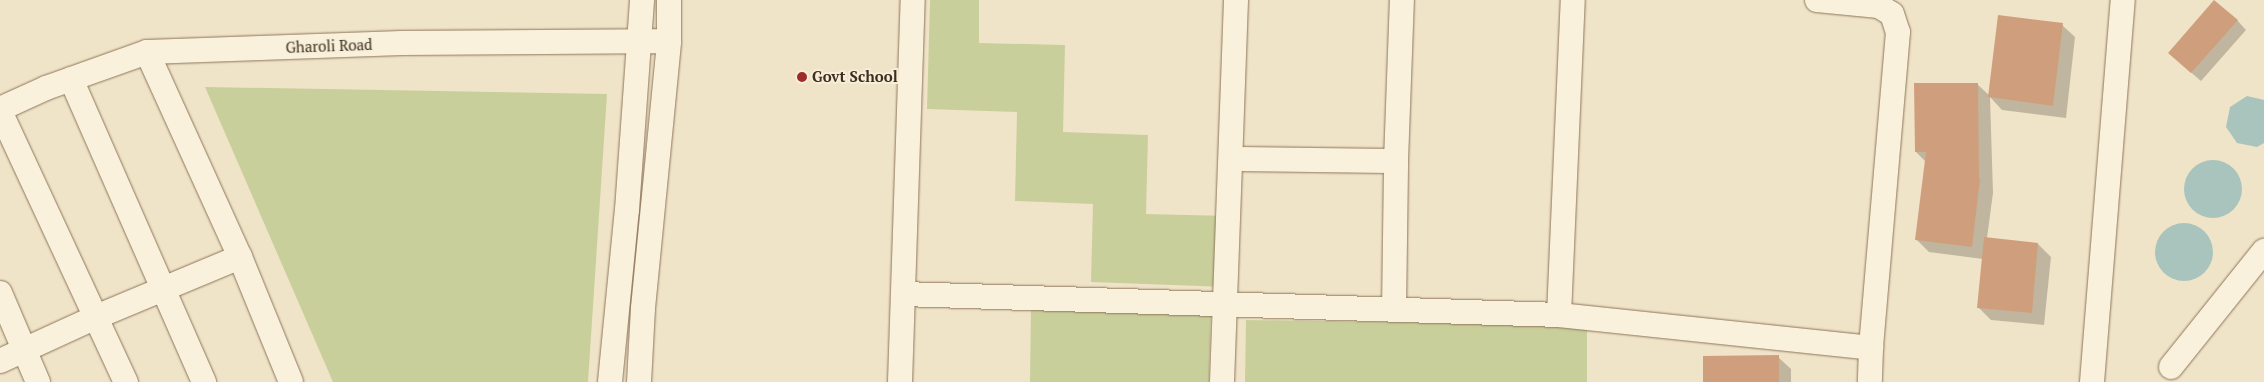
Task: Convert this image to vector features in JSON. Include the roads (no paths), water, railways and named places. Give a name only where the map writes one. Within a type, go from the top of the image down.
[{"type":"street","points":[[610,382],[642,0]]},
{"type":"street","points":[[639,382],[643,308],[669,41],[669,0]]},
{"type":"street","points":[[900,382],[914,0]]},
{"type":"street","points":[[1222,382],[1232,159],[1236,0]]},
{"type":"street","points":[[1394,310],[1396,161],[1402,0]]},
{"type":"street","points":[[1559,315],[1573,0]]},
{"type":"street","points":[[1817,0],[1879,6],[1892,14],[1898,32],[1871,348],[1870,382]]},
{"type":"street","points":[[2092,382],[2123,0]]},
{"type":"street","name":"Gharoli Road","points":[[0,110],[70,79],[147,52],[402,43],[669,41]]},
{"type":"street","points":[[147,52],[240,257],[291,382]]},
{"type":"street","points":[[70,79],[204,382]]},
{"type":"street","points":[[0,110],[126,382]]},
{"type":"street","points":[[1232,159],[1396,161]]},
{"type":"street","points":[[2171,368],[2264,251]]},
{"type":"street","points":[[0,361],[96,317],[240,257]]},
{"type":"street","points":[[0,293],[38,382]]},
{"type":"street","points":[[903,294],[1559,315],[1871,348]]},
{"type":"water","points":[[2247,96],[2264,100],[2264,143],[2257,147],[2237,143],[2226,127],[2230,107]]},
{"type":"water","points":[[2213,160],[2229,165],[2237,173],[2242,189],[2237,205],[2229,213],[2213,218],[2197,213],[2189,205],[2184,189],[2189,173],[2197,165]]},
{"type":"water","points":[[2184,223],[2200,228],[2208,236],[2213,252],[2208,268],[2200,276],[2184,281],[2168,276],[2160,268],[2155,252],[2160,236],[2168,228]]},
{"type":"place","name":"Govt School","points":[[802,77]]}]
